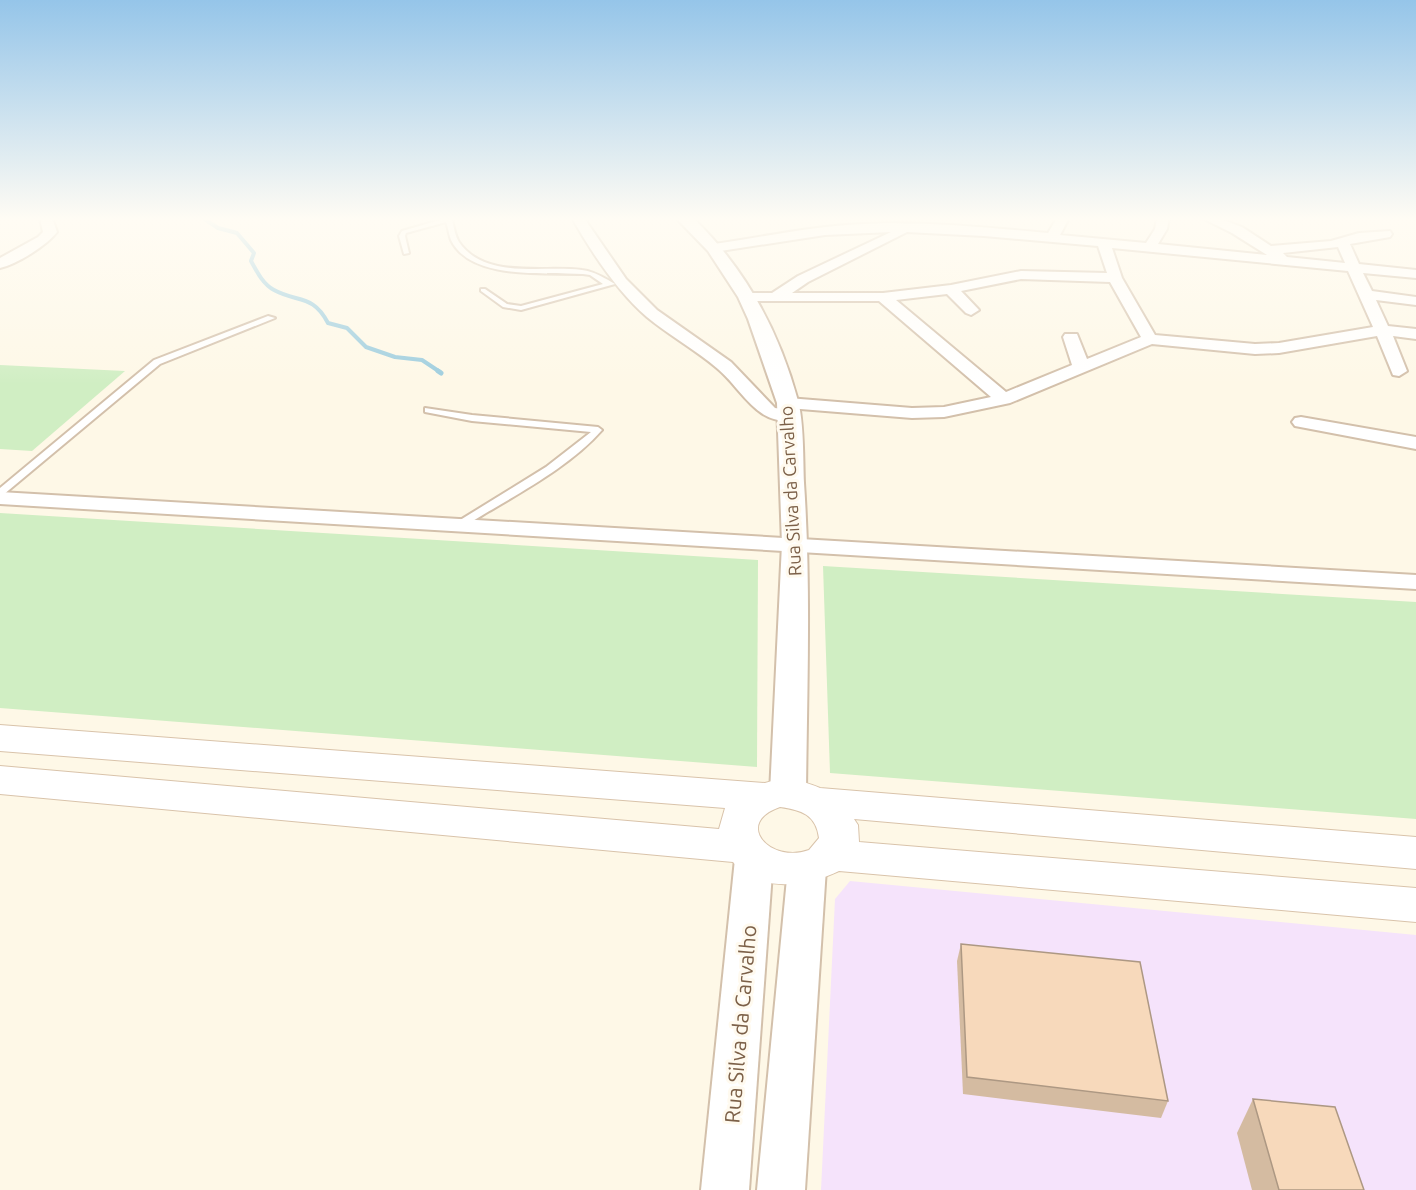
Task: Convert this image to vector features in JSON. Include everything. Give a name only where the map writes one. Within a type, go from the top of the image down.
[{"type":"main road","points":[[0,738],[790,797],[1416,853]]},
{"type":"main road","points":[[0,780],[749,853],[774,867],[796,870],[819,861],[838,843],[840,831],[836,818],[790,797],[744,809],[738,821],[738,834],[749,853]]},
{"type":"main road","points":[[819,861],[1416,904]]},
{"type":"street","points":[[609,274],[615,284],[725,366],[770,413],[788,409],[944,412],[1004,399],[1150,339],[1235,348],[1279,348],[1384,330],[1416,334]]},
{"type":"street","name":"Rua Silva da Carvalho","points":[[731,274],[758,319],[788,409],[795,544],[790,797]]},
{"type":"street","points":[[777,296],[814,274]]},
{"type":"street","points":[[1114,274],[1150,339]]},
{"type":"street","points":[[1356,274],[1364,294],[1384,330],[1399,370]]},
{"type":"street","points":[[747,297],[883,297],[951,289],[980,281],[1021,275],[1115,278]]},
{"type":"street","points":[[951,289],[971,310]]},
{"type":"street","points":[[1364,294],[1416,301]]},
{"type":"street","points":[[883,297],[1004,399]]},
{"type":"street","points":[[1071,337],[1081,366]]},
{"type":"street","points":[[1301,422],[1416,443]]},
{"type":"street","points":[[0,498],[1416,582]]},
{"type":"street","name":"Rua Silva da Carvalho","points":[[725,1190],[749,853]]},
{"type":"street","points":[[781,1190],[819,861]]},
{"type":"lane","points":[[590,274],[615,284]]},
{"type":"lane","points":[[483,290],[505,306],[521,308],[615,284]]},
{"type":"lane","points":[[0,493],[157,362],[271,318]]},
{"type":"lane","points":[[428,410],[472,418],[598,430],[574,453],[540,478],[460,524]]},
{"type":"shaded area","points":[[850,881],[1416,935],[1416,1190],[821,1190],[835,899]]},
{"type":"green space","points":[[0,365],[125,371],[32,451],[0,449]]},
{"type":"green space","points":[[0,513],[758,560],[757,767],[0,708]]},
{"type":"green space","points":[[823,566],[1416,602],[1416,819],[830,773]]},
{"type":"building","points":[[961,944],[1140,962],[1168,1101],[967,1077]]},
{"type":"building","points":[[1253,1099],[1335,1107],[1364,1190],[1279,1190]]},
{"type":"waterway","points":[[259,274],[270,287],[317,307],[328,323],[347,328],[366,347],[395,357],[422,360],[440,372]]}]
